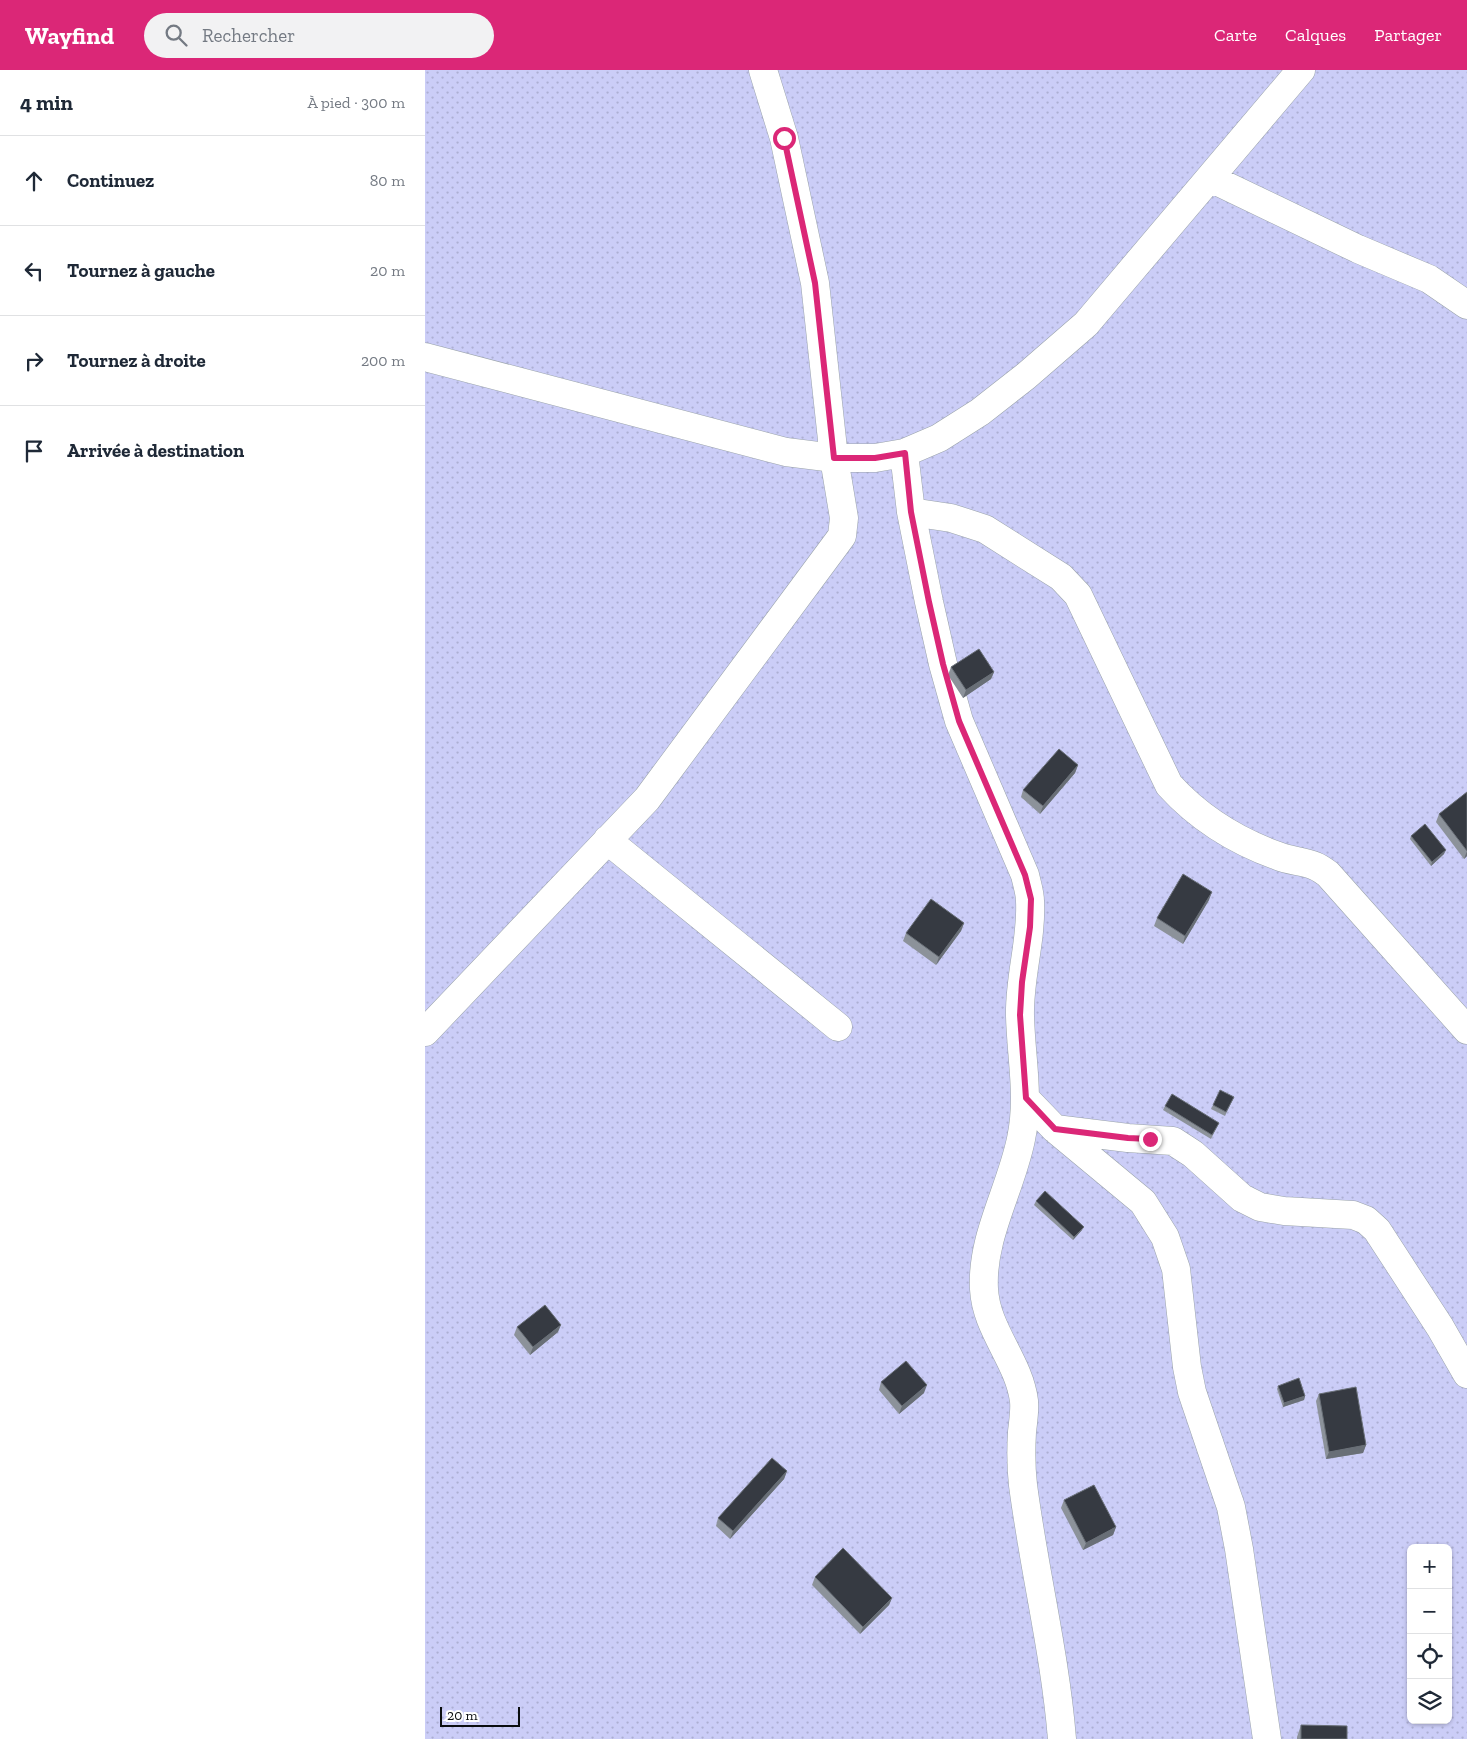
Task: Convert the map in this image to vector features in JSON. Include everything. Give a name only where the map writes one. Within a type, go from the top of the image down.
[{"type":"street","points":[[425,1032],[647,799],[842,536],[844,518],[834,458],[815,283],[784,138],[763,70]]},
{"type":"street","points":[[425,357],[785,452],[834,458],[875,458],[905,453],[939,438],[979,412],[1026,376],[1085,324],[1301,70]]},
{"type":"street","points":[[1210,178],[1359,249],[1429,279],[1467,305]]},
{"type":"street","points":[[905,453],[911,512],[933,620],[959,721],[1025,875],[1031,899],[1030,927],[1022,982],[1020,1015],[1026,1098],[1021,1140],[994,1227],[985,1266],[984,1290],[989,1318],[1021,1384],[1024,1403],[1021,1446],[1023,1483],[1052,1657],[1062,1739]]},
{"type":"street","points":[[911,512],[951,518],[985,529],[1061,577],[1078,595],[1169,785],[1185,802],[1209,821],[1239,839],[1279,856],[1314,865],[1328,874],[1467,1030]]},
{"type":"street","points":[[607,840],[838,1027]]},
{"type":"street","points":[[1026,1098],[1055,1129],[1143,1202],[1165,1237],[1176,1269],[1187,1367],[1192,1392],[1231,1506],[1241,1558],[1267,1739]]},
{"type":"street","points":[[1055,1129],[1128,1138],[1173,1140],[1193,1154],[1242,1198],[1260,1207],[1284,1211],[1353,1215],[1366,1220],[1377,1230],[1440,1327],[1467,1374]]},
{"type":"shaded area","points":[[425,70],[1467,70],[1467,1739],[425,1739]]},
{"type":"building","points":[[979,649],[994,672],[966,690],[951,667]]},
{"type":"building","points":[[1059,749],[1078,765],[1043,806],[1023,790]]},
{"type":"building","points":[[1467,792],[1467,851],[1439,814]]},
{"type":"building","points":[[1425,824],[1446,850],[1432,862],[1411,836]]},
{"type":"building","points":[[1183,874],[1212,892],[1185,936],[1157,918]]},
{"type":"building","points":[[931,899],[964,923],[939,957],[906,933]]},
{"type":"building","points":[[1220,1090],[1234,1097],[1226,1112],[1213,1105]]},
{"type":"building","points":[[1172,1094],[1219,1123],[1212,1135],[1165,1106]]},
{"type":"building","points":[[1045,1191],[1084,1227],[1074,1237],[1036,1201]]},
{"type":"building","points":[[545,1305],[561,1325],[533,1347],[517,1327]]},
{"type":"building","points":[[906,1361],[927,1385],[902,1406],[881,1382]]},
{"type":"building","points":[[1299,1378],[1305,1396],[1284,1403],[1278,1386]]},
{"type":"building","points":[[1356,1387],[1366,1445],[1329,1452],[1319,1394]]},
{"type":"building","points":[[772,1458],[787,1471],[733,1531],[718,1518]]},
{"type":"building","points":[[1094,1485],[1116,1527],[1086,1543],[1064,1500]]},
{"type":"building","points":[[843,1548],[892,1598],[863,1627],[815,1577]]},
{"type":"building","points":[[1301,1725],[1347,1726],[1347,1739],[1301,1739]]},
{"type":"route","points":[[784,138],[815,283],[834,458],[875,458],[905,453],[911,512],[929,602],[943,664],[959,721],[1025,875],[1031,899],[1030,927],[1022,982],[1020,1015],[1026,1098],[1055,1129],[1150,1139]]}]
